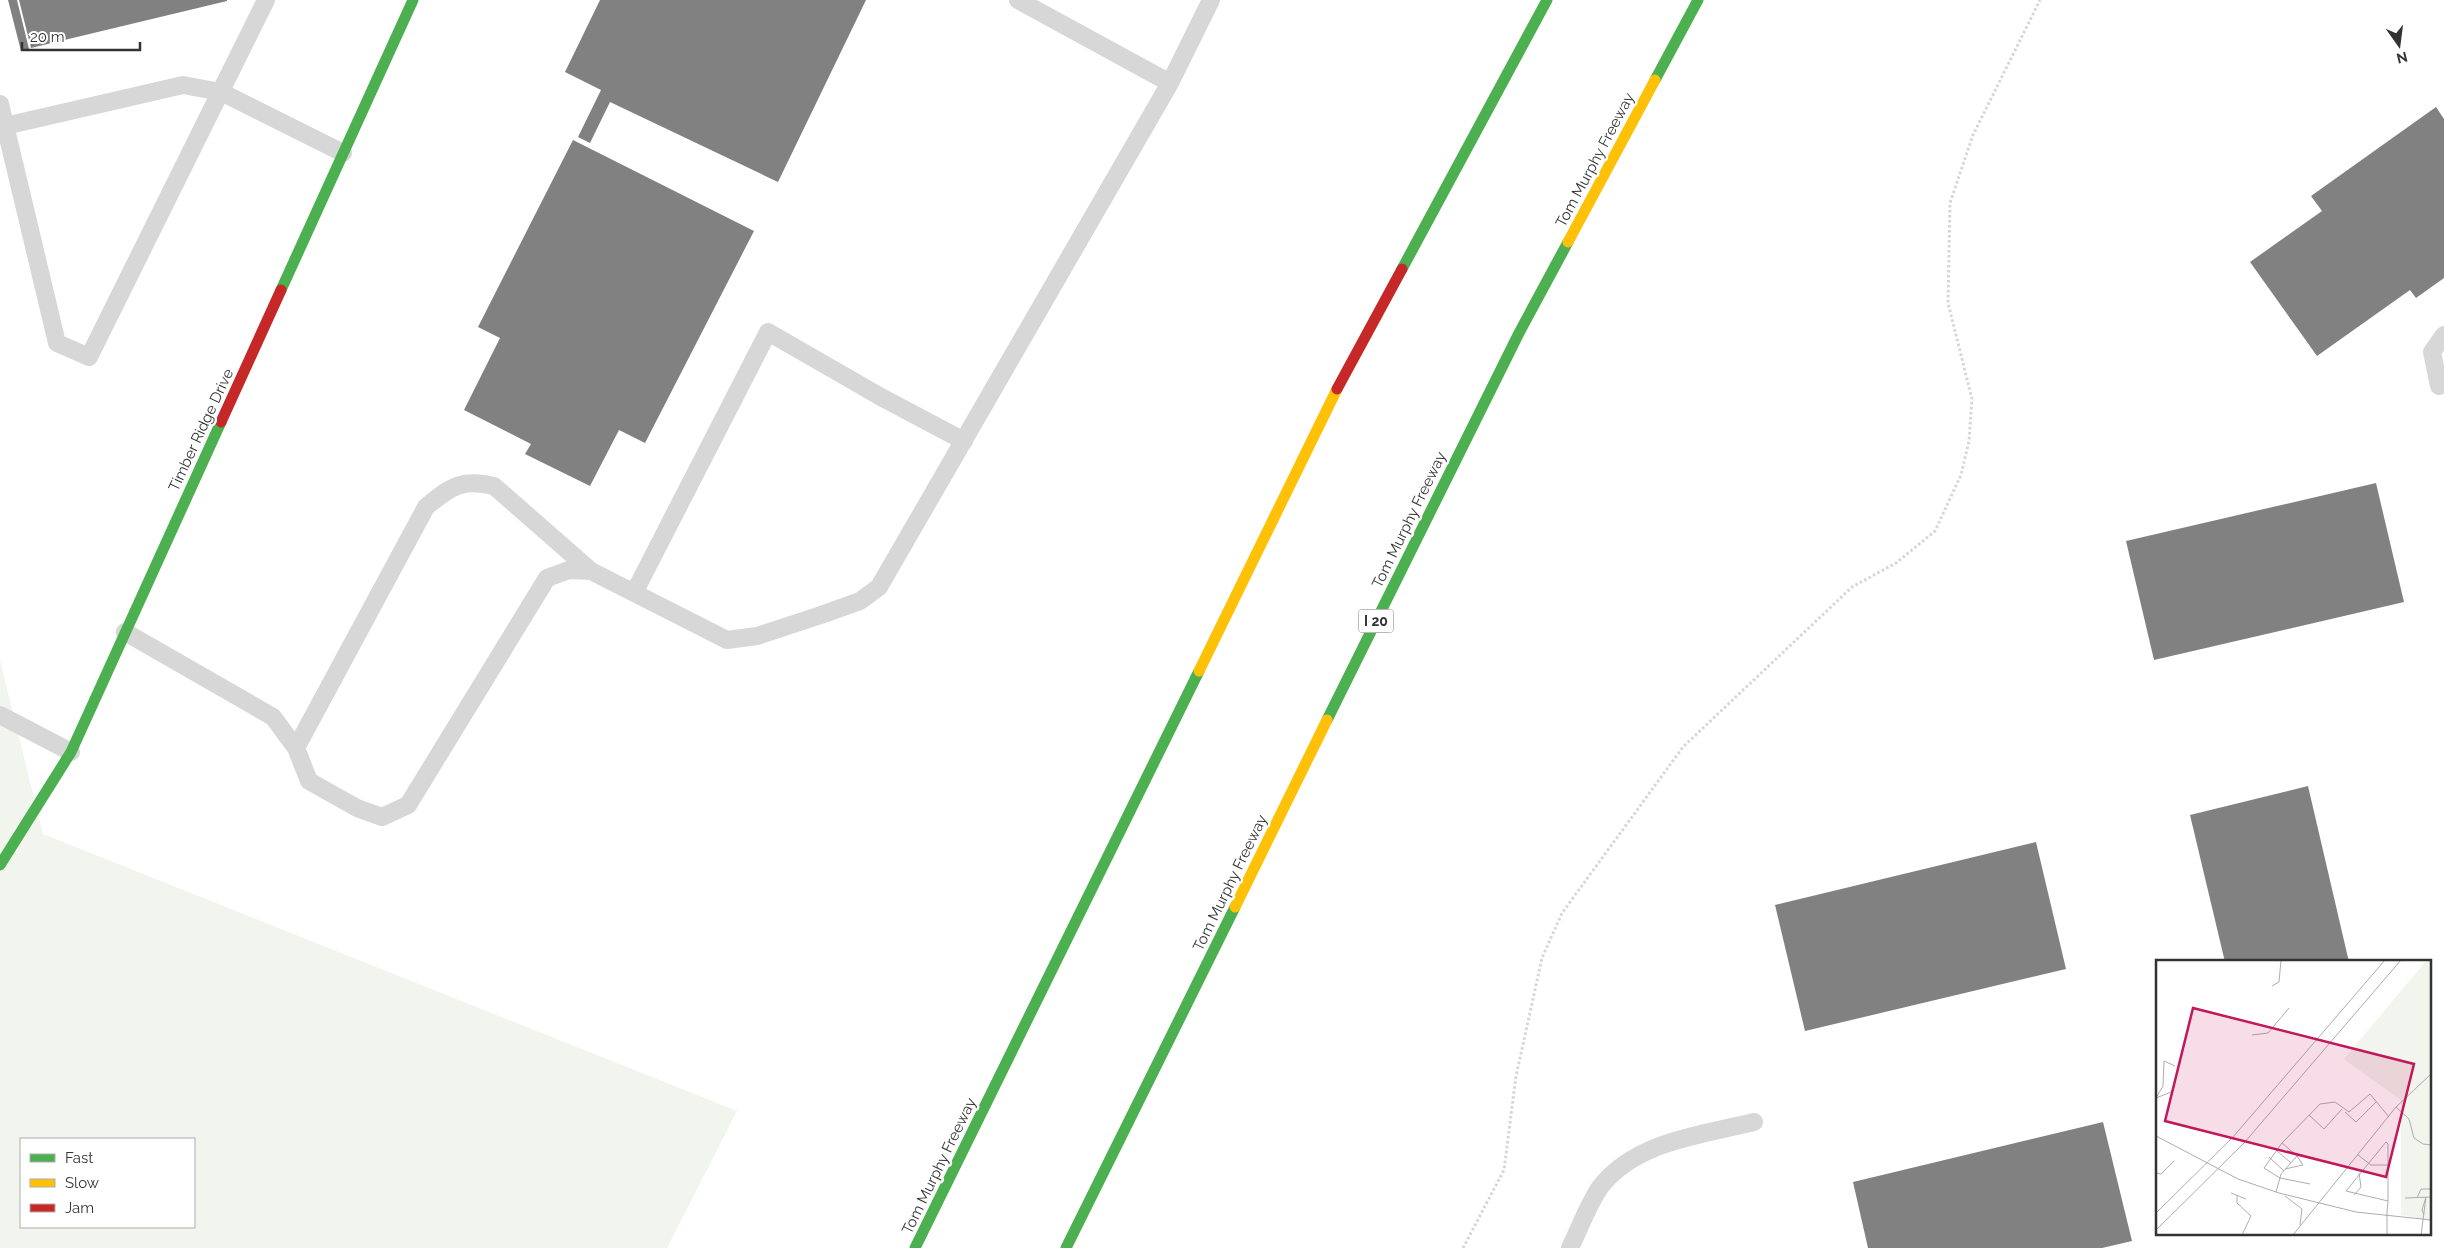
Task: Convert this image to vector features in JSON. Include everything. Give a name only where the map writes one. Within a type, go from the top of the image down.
[{"type":"main road","name":"Timber Ridge Drive","points":[[0,865],[71,752],[413,0]]},
{"type":"main road","name":"Tom Murphy Freeway","points":[[916,1248],[1330,406],[1546,0]]},
{"type":"main road","name":"Tom Murphy Freeway","points":[[1066,1248],[1519,333],[1698,0]]},
{"type":"lane","points":[[0,104],[57,343],[89,358],[266,0]]},
{"type":"lane","points":[[1018,0],[1170,83]]},
{"type":"lane","points":[[296,748],[426,508],[448,489],[476,482],[494,486],[591,571],[727,640],[757,636],[860,601],[879,587],[1170,83],[1212,0]]},
{"type":"lane","points":[[5,126],[183,85],[221,92],[344,153]]},
{"type":"lane","points":[[634,593],[768,332],[881,397],[964,441]]},
{"type":"lane","points":[[2439,386],[2432,352],[2444,334]]},
{"type":"lane","points":[[125,632],[273,717],[296,748],[309,781],[357,808],[382,817],[408,805],[547,578],[569,570],[591,571]]},
{"type":"lane","points":[[0,714],[71,752]]},
{"type":"lane","points":[[1570,1248],[1600,1187],[1627,1160],[1658,1146],[1754,1122]]},
{"type":"path","points":[[1463,1248],[1504,1170],[1516,1076],[1542,958],[1562,913],[1683,748],[1852,587],[1896,563],[1935,531],[1961,474],[1969,442],[1972,399],[1948,303],[1950,204],[1973,135],[2040,0]]},
{"type":"shaded area","points":[[0,661],[43,834],[737,1111],[667,1248],[0,1248]]},
{"type":"building","points":[[8,0],[17,0],[29,49],[21,51]]},
{"type":"building","points":[[19,0],[227,0],[227,1],[31,48]]},
{"type":"building","points":[[600,0],[866,0],[778,182],[610,102],[590,143],[578,137],[601,90],[565,72]]},
{"type":"building","points":[[2436,107],[2444,119],[2444,278],[2416,298],[2410,290],[2317,356],[2250,262],[2322,211],[2311,196]]},
{"type":"building","points":[[573,140],[754,231],[645,443],[619,430],[590,486],[525,454],[531,444],[464,410],[500,338],[478,327]]},
{"type":"building","points":[[2376,483],[2404,602],[2154,660],[2126,541]]},
{"type":"building","points":[[2308,786],[2349,960],[2225,960],[2190,815]]},
{"type":"building","points":[[2036,842],[2066,969],[1805,1031],[1775,905]]},
{"type":"building","points":[[2103,1122],[2132,1241],[2102,1248],[1868,1248],[1853,1182]]},
{"type":"traffic: fast","points":[[281,290],[413,0]]},
{"type":"traffic: fast","points":[[1402,269],[1547,0]]},
{"type":"traffic: fast","points":[[1655,80],[1698,0]]},
{"type":"traffic: fast","points":[[1327,720],[1519,333],[1568,242]]},
{"type":"traffic: fast","points":[[0,865],[71,752],[221,422]]},
{"type":"traffic: fast","points":[[915,1248],[1199,671]]},
{"type":"traffic: fast","points":[[1066,1248],[1235,907]]},
{"type":"traffic: slow","points":[[1568,242],[1655,80]]},
{"type":"traffic: slow","points":[[1199,671],[1337,389]]},
{"type":"traffic: slow","points":[[1235,907],[1327,720]]},
{"type":"traffic: jam","points":[[1337,389],[1402,269]]},
{"type":"traffic: jam","points":[[221,422],[281,290]]}]
